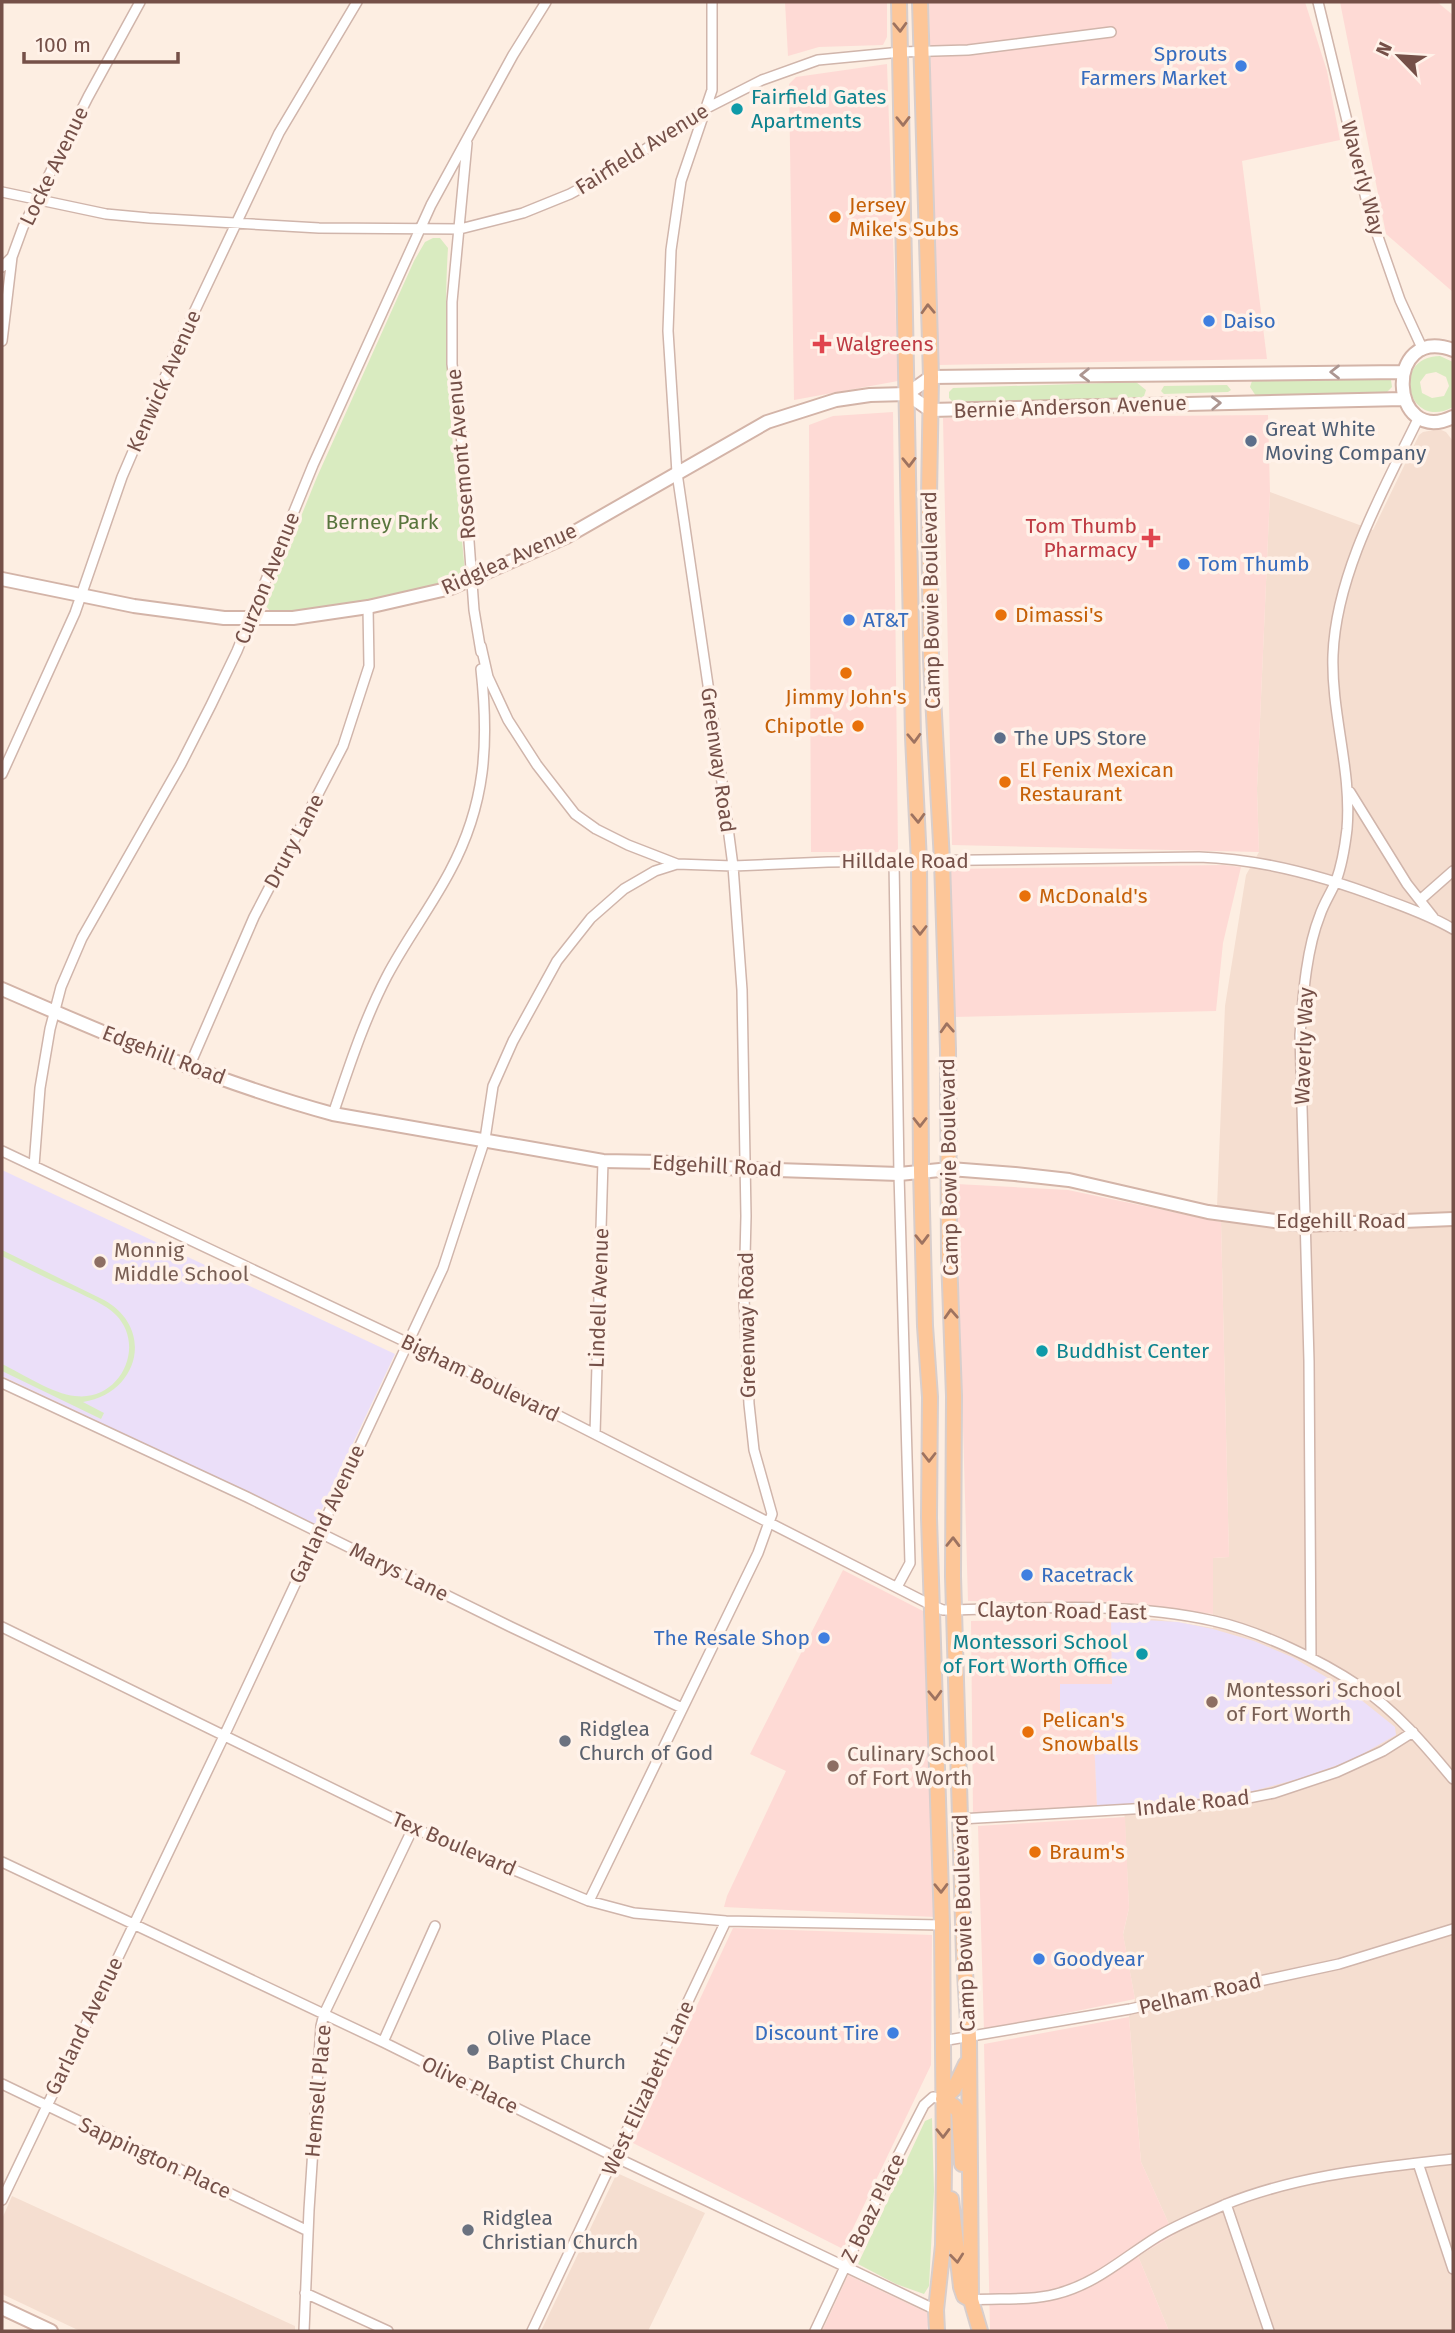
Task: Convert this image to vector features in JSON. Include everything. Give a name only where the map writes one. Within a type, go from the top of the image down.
[{"type":"main road","name":"Camp Bowie Boulevard","points":[[900,2],[913,737],[919,862],[921,1171],[942,1925],[943,2245],[935,2331]]},
{"type":"main road","name":"Camp Bowie Boulevard","points":[[920,2],[930,377],[931,660],[942,861],[950,1169],[954,1610],[969,2038],[971,2300],[980,2331]]},
{"type":"main road","points":[[911,601],[922,603],[925,607],[931,660]]},
{"type":"main road","points":[[929,1397],[954,1396]]},
{"type":"main road","points":[[940,1820],[960,1819]]},
{"type":"main road","points":[[942,1925],[964,1924]]},
{"type":"main road","points":[[969,2057],[954,2090],[943,2099],[959,2112],[962,2172],[965,2189],[971,2198]]},
{"type":"main road","points":[[944,2167],[949,2185],[961,2287],[964,2295],[971,2300],[970,2331]]},
{"type":"street","name":"Locke Avenue","points":[[2,341],[12,257],[23,228],[88,97],[140,2]]},
{"type":"street","name":"Kenwick Avenue","points":[[2,774],[81,596],[122,477],[180,342],[279,133],[357,2]]},
{"type":"street","name":"Curzon Avenue","points":[[34,1166],[40,1088],[54,1012],[61,987],[82,938],[181,764],[222,683],[313,465],[420,230],[513,55],[546,2]]},
{"type":"street","name":"Greenway Road","points":[[712,2],[712,90],[681,181],[671,250],[668,331],[677,473],[733,866],[742,990],[744,1299],[748,1404],[754,1450],[772,1514],[770,1522]]},
{"type":"street","name":"Waverly Way","points":[[1318,2],[1365,199],[1400,300],[1423,350]]},
{"type":"street","name":"Fairfield Avenue","points":[[2,192],[106,214],[236,223],[460,229],[523,213],[570,194],[616,169],[705,109],[762,80],[818,60],[901,52],[968,50],[1111,32]]},
{"type":"street","name":"Rosemont Avenue","points":[[333,1114],[360,1033],[387,976],[449,873],[472,819],[485,756],[486,713],[481,646],[474,610],[461,432],[453,364],[452,302],[468,138]]},
{"type":"street","points":[[2,267],[12,257]]},
{"type":"street","points":[[1452,420],[1434,421],[1419,417],[1404,399],[1401,380],[1412,358],[1423,350],[1453,350]]},
{"type":"street","name":"Bernie Anderson Avenue","points":[[1403,372],[930,377],[908,394],[930,410],[1404,399]]},
{"type":"street","name":"Ridglea Avenue","points":[[2,579],[181,613],[293,618],[368,607],[451,588],[566,537],[767,422],[846,398],[908,394]]},
{"type":"street","name":"Waverly Way","points":[[1311,1658],[1309,1361],[1300,1035],[1303,1000],[1319,916],[1336,881],[1346,839],[1349,790],[1335,712],[1333,654],[1340,608],[1351,566],[1369,519],[1419,417]]},
{"type":"street","name":"Drury Lane","points":[[189,1067],[254,916],[344,746],[369,666],[368,607]]},
{"type":"street","name":"Hilldale Road","points":[[481,646],[488,677],[508,720],[537,765],[575,814],[596,829],[628,845],[677,864],[733,866],[894,861],[1251,860],[1336,881],[1433,917],[1453,929]]},
{"type":"street","name":"Hilldale Road","points":[[1349,790],[1406,884],[1433,917]]},
{"type":"street","points":[[894,861],[899,1174],[910,1563],[897,1587]]},
{"type":"street","name":"Garland Avenue","points":[[2,2200],[223,1736],[451,1247],[485,1139],[493,1086],[513,1041],[557,961],[591,918],[624,889],[654,871],[677,864]]},
{"type":"street","points":[[1420,901],[1453,871]]},
{"type":"street","name":"Edgehill Road","points":[[2,989],[189,1067],[299,1105],[333,1114],[603,1161],[899,1174],[950,1169],[1055,1178],[1208,1212],[1304,1224],[1453,1219]]},
{"type":"street","name":"Bigham Boulevard","points":[[2,1151],[407,1342],[595,1434],[933,1606],[954,1610]]},
{"type":"street","name":"Lindell Avenue","points":[[595,1434],[603,1161]]},
{"type":"street","name":"Marys Lane","points":[[2,1383],[319,1532],[511,1628],[682,1708]]},
{"type":"street","points":[[589,1901],[758,1553],[770,1522]]},
{"type":"street","name":"Clayton Road East","points":[[954,1610],[1072,1607],[1154,1612],[1216,1622],[1244,1630],[1311,1658],[1360,1686],[1413,1732],[1453,1779]]},
{"type":"street","name":"Tex Boulevard","points":[[2,1627],[412,1828],[589,1901],[634,1913],[726,1921],[942,1925]]},
{"type":"street","name":"Indale Road","points":[[960,1819],[1218,1804],[1263,1795],[1337,1772],[1382,1751],[1413,1732]]},
{"type":"street","name":"Hemsell Place","points":[[304,2331],[321,2025],[412,1828]]},
{"type":"street","name":"Olive Place","points":[[2,1862],[383,2042],[615,2157],[936,2310]]},
{"type":"street","name":"West Elizabeth Lane","points":[[532,2331],[726,1921]]},
{"type":"street","points":[[383,2042],[435,1926]]},
{"type":"street","name":"Pelham Road","points":[[942,2041],[1130,2009],[1339,1964],[1453,1929]]},
{"type":"street","name":"Sappington Place","points":[[2,2084],[308,2231]]},
{"type":"street","name":"Z Boaz Place","points":[[815,2331],[925,2105],[933,2097],[943,2099]]},
{"type":"street","points":[[971,2300],[1035,2298],[1059,2293],[1097,2278],[1156,2238],[1226,2204],[1313,2178],[1453,2159]]},
{"type":"street","points":[[1418,2163],[1453,2269]]},
{"type":"street","points":[[1226,2204],[1269,2331]]},
{"type":"street","points":[[305,2293],[388,2331]]},
{"type":"street","points":[[2,2308],[51,2331]]},
{"type":"shaded area","points":[[785,2],[887,2],[887,37],[883,45],[819,47],[788,56]]},
{"type":"shaded area","points":[[929,2],[1305,2],[1327,71],[1340,140],[1242,161],[1267,359],[938,365]]},
{"type":"shaded area","points":[[1340,2],[1437,2],[1453,15],[1453,292],[1386,234]]},
{"type":"shaded area","points":[[887,64],[898,381],[794,400],[789,84],[796,77]]},
{"type":"shaded area","points":[[893,412],[898,852],[811,852],[809,425],[833,416]]},
{"type":"shaded area","points":[[1268,415],[1270,492],[1257,789],[1259,852],[952,845],[943,418]]},
{"type":"shaded area","points":[[1439,429],[1446,432],[1453,441],[1453,2331],[1169,2331],[1138,2256],[1174,2235],[1141,2162],[1129,2017],[1135,1999],[1123,1935],[1129,1908],[1124,1806],[1097,1806],[1093,1714],[1060,1714],[1112,1684],[1111,1618],[1155,1619],[1213,1628],[1213,1558],[1229,1557],[1221,1222],[1217,1207],[1225,1006],[1246,875],[1259,852],[1257,789],[1270,492],[1373,530],[1419,435]]},
{"type":"shaded area","points":[[1224,865],[1241,867],[1223,943],[1216,1011],[954,1017],[950,869]]},
{"type":"shaded area","name":"Monnig Middle School","points":[[2,1170],[395,1354],[315,1524],[2,1376]]},
{"type":"shaded area","points":[[956,1184],[1068,1190],[1221,1222],[1229,1557],[1213,1558],[1213,1614],[1120,1603],[968,1601]]},
{"type":"shaded area","points":[[843,1570],[923,1611],[935,1917],[724,1907],[786,1771],[750,1754]]},
{"type":"shaded area","points":[[1111,1618],[1112,1684],[1061,1684],[1093,1714],[1097,1806],[973,1813],[971,1621]]},
{"type":"shaded area","name":"Montessori School of Fort Worth","points":[[1111,1618],[1178,1622],[1254,1641],[1292,1657],[1350,1691],[1395,1727],[1396,1735],[1352,1760],[1253,1791],[1158,1804],[1097,1806],[1093,1714],[1060,1714],[1060,1684],[1112,1684]]},
{"type":"shaded area","points":[[1125,1817],[1129,1908],[1123,1934],[1135,1999],[984,2030],[978,1826]]},
{"type":"shaded area","points":[[733,1928],[932,1935],[931,2065],[843,2249],[633,2143]]},
{"type":"shaded area","points":[[1129,2017],[1141,2162],[1174,2235],[1138,2256],[1169,2331],[990,2331],[984,2044]]},
{"type":"shaded area","points":[[617,2173],[705,2213],[648,2331],[541,2331]]},
{"type":"shaded area","points":[[12,2196],[295,2326],[295,2331],[80,2331],[2,2294],[2,2219]]},
{"type":"shaded area","points":[[848,2275],[930,2314],[927,2331],[822,2331]]},
{"type":"green space","name":"Berney Park","points":[[440,238],[448,248],[448,370],[465,572],[462,578],[454,582],[400,598],[290,614],[271,612],[265,605],[317,477],[414,261],[425,242]]},
{"type":"green space","points":[[1440,356],[1453,362],[1453,407],[1437,412],[1425,410],[1416,402],[1410,391],[1410,379],[1414,368],[1424,360]],"holes":[[[1436,372],[1446,377],[1449,386],[1444,396],[1432,398],[1422,393],[1420,382],[1426,374]]]},
{"type":"green space","points":[[1387,376],[1392,387],[1385,394],[1256,396],[1250,387],[1256,379]]},
{"type":"green space","points":[[1136,382],[1146,390],[1144,396],[1138,399],[954,403],[949,398],[949,392],[953,388]]},
{"type":"green space","points":[[1227,385],[1231,390],[1228,392],[1164,394],[1161,391],[1164,386]]},
{"type":"green space","points":[[2,1250],[104,1300],[120,1312],[130,1327],[135,1343],[134,1359],[128,1374],[117,1387],[102,1397],[83,1402],[104,1413],[101,1419],[2,1371],[2,1364],[57,1392],[91,1396],[104,1390],[124,1370],[129,1342],[125,1328],[107,1308],[2,1256]]},
{"type":"green space","points":[[932,2118],[934,2191],[929,2286],[924,2294],[896,2284],[858,2264],[925,2121]]},
{"type":"place","name":"Sprouts Farmers Market","points":[[1241,66]]},
{"type":"place","name":"Fairfield Gates Apartments","points":[[737,109]]},
{"type":"place","name":"Jersey Mike's Subs","points":[[835,217]]},
{"type":"place","name":"Daiso","points":[[1209,321]]},
{"type":"place","name":"Walgreens","points":[[822,344]]},
{"type":"place","name":"Great White Moving Company","points":[[1251,441]]},
{"type":"place","name":"Tom Thumb Pharmacy","points":[[1151,538]]},
{"type":"place","name":"Tom Thumb","points":[[1184,564]]},
{"type":"place","name":"Dimassi's","points":[[1001,615]]},
{"type":"place","name":"AT&T","points":[[849,620]]},
{"type":"place","name":"Jimmy John's","points":[[846,673]]},
{"type":"place","name":"Chipotle","points":[[858,726]]},
{"type":"place","name":"The UPS Store","points":[[1000,738]]},
{"type":"place","name":"El Fenix Mexican Restaurant","points":[[1005,782]]},
{"type":"place","name":"McDonald's","points":[[1025,896]]},
{"type":"place","name":"Monnig Middle School","points":[[100,1262]]},
{"type":"place","name":"Buddhist Center","points":[[1042,1351]]},
{"type":"place","name":"Racetrack","points":[[1027,1575]]},
{"type":"place","name":"The Resale Shop","points":[[824,1638]]},
{"type":"place","name":"Montessori School of Fort Worth Office","points":[[1142,1654]]},
{"type":"place","name":"Montessori School of Fort Worth","points":[[1212,1702]]},
{"type":"place","name":"Pelican's Snowballs","points":[[1028,1732]]},
{"type":"place","name":"Ridglea Church of God","points":[[565,1741]]},
{"type":"place","name":"Culinary School of Fort Worth","points":[[833,1766]]},
{"type":"place","name":"Braum's","points":[[1035,1852]]},
{"type":"place","name":"Goodyear","points":[[1039,1959]]},
{"type":"place","name":"Discount Tire","points":[[893,2033]]},
{"type":"place","name":"Olive Place Baptist Church","points":[[473,2050]]},
{"type":"place","name":"Ridglea Christian Church","points":[[468,2230]]}]
